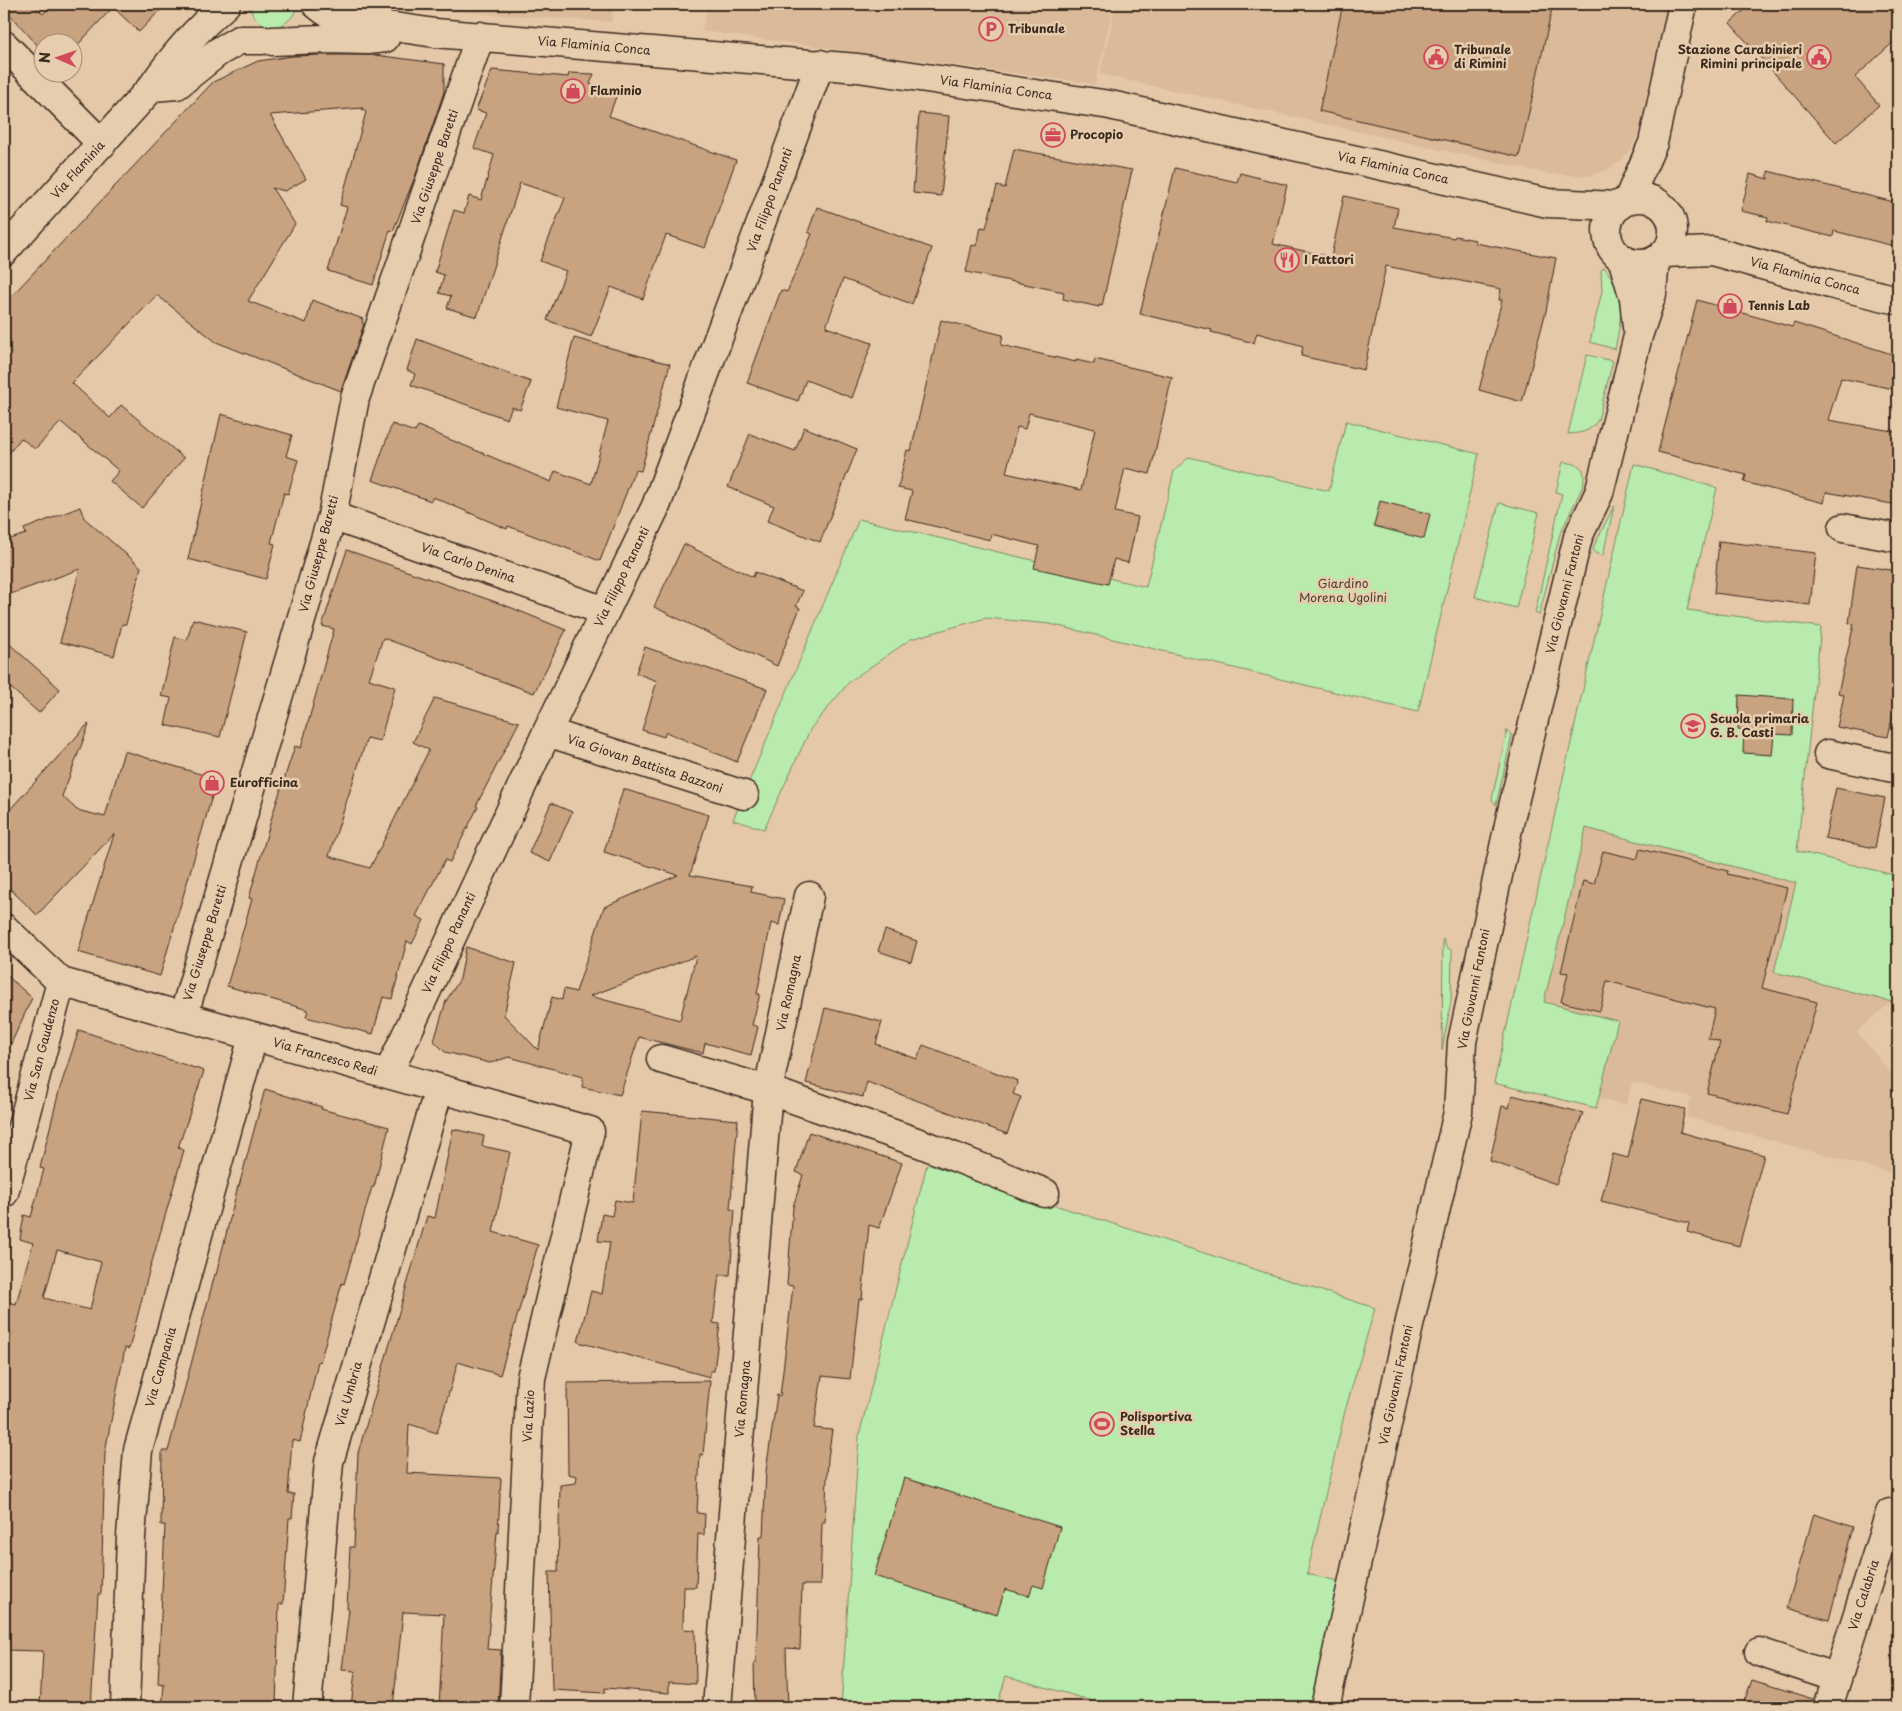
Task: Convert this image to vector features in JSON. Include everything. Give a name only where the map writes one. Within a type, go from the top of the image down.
[{"type":"street","name":"Via Flaminia","points":[[4,252],[152,87],[168,63],[209,19],[226,4]]},
{"type":"street","points":[[235,4],[238,18],[244,28],[252,35],[267,41]]},
{"type":"street","points":[[152,87],[177,85],[218,52],[239,40],[284,40],[296,34],[305,25],[314,4]]},
{"type":"street","name":"Via Flaminia Conca","points":[[314,4],[347,20],[435,33],[858,68],[1110,105],[1548,202],[1623,203]]},
{"type":"street","points":[[1653,143],[1666,214],[1672,234],[1669,245],[1659,256],[1638,263],[1622,258],[1610,244],[1607,235],[1607,225],[1611,214],[1623,203],[1653,143],[1683,4]]},
{"type":"street","name":"Via Flaminia Conca","points":[[267,41],[367,40],[435,33]]},
{"type":"street","name":"Via Giuseppe Baretti","points":[[183,1017],[332,516],[355,398],[480,36]]},
{"type":"street","points":[[4,45],[102,144]]},
{"type":"street","name":"Via Filippo Pananti","points":[[388,1074],[547,732],[656,506],[820,64]]},
{"type":"street","points":[[1623,203],[1639,198],[1650,199],[1666,214]]},
{"type":"street","name":"Via Flaminia Conca","points":[[1548,202],[1594,224],[1607,235]]},
{"type":"street","name":"Via Flaminia Conca","points":[[1666,214],[1712,251]]},
{"type":"street","name":"Via Flaminia Conca","points":[[1659,256],[1712,251],[1830,284],[1898,300]]},
{"type":"street","name":"Via Giovanni Fantoni","points":[[1325,1707],[1458,1112],[1462,1042],[1511,815],[1578,537],[1599,493],[1638,336],[1652,294],[1659,256]]},
{"type":"street","name":"Via Giovanni Fantoni","points":[[1622,258],[1634,298],[1638,336]]},
{"type":"street","name":"Via Carlo Denina","points":[[332,516],[605,611]]},
{"type":"street","points":[[1843,528],[1898,538]]},
{"type":"street","name":"Via Giovan Battista Bazzoni","points":[[547,732],[744,795]]},
{"type":"street","points":[[1828,754],[1898,769]]},
{"type":"street","name":"Via Romagna","points":[[717,1707],[768,1090],[809,896]]},
{"type":"street","name":"Via San Gaudenzo","points":[[4,928],[61,982],[4,1193]]},
{"type":"street","name":"Via Francesco Redi","points":[[61,982],[590,1132]]},
{"type":"street","name":"Via Campania","points":[[125,1707],[131,1536],[138,1450],[253,1036]]},
{"type":"street","points":[[661,1059],[768,1090],[922,1144],[1045,1193]]},
{"type":"street","name":"Via Umbria","points":[[307,1707],[329,1462],[439,1089]]},
{"type":"street","name":"Via Lazio","points":[[514,1707],[531,1378],[590,1132]]},
{"type":"street","name":"Via Calabria","points":[[1828,1707],[1890,1513]]},
{"type":"street","points":[[1759,1652],[1837,1678]]},
{"type":"shaded area","points":[[355,4],[613,4],[612,22]]},
{"type":"shaded area","points":[[708,4],[1114,4],[1095,84],[702,31]]},
{"type":"shaded area","points":[[1116,4],[1668,4],[1639,133],[1631,149],[1620,161],[1607,170],[1588,176],[1549,174],[1100,74]]},
{"type":"shaded area","name":"Scuola primaria G. B. Casti","points":[[1634,464],[1717,488],[1687,610],[1821,627],[1797,851],[1898,876],[1898,996],[1857,1032],[1898,1082],[1898,1175],[1686,1117],[1691,1097],[1632,1082],[1626,1105],[1598,1098],[1596,1108],[1494,1083]]},
{"type":"green space","points":[[249,4],[298,4],[294,14],[288,21],[273,27],[265,26],[258,21],[252,14]]},
{"type":"green space","points":[[1604,267],[1616,287],[1619,297],[1620,316],[1615,349],[1590,342],[1602,291],[1601,271]]},
{"type":"green space","points":[[1587,355],[1613,361],[1598,420],[1585,431],[1568,434]]},
{"type":"green space","name":"Giardino Morena Ugolini","points":[[1346,421],[1479,454],[1418,712],[1050,624],[986,618],[911,639],[850,681],[811,728],[764,829],[733,820],[859,519],[1146,587],[1174,471],[1189,457],[1329,491]]},
{"type":"green space","points":[[1563,462],[1578,465],[1583,471],[1584,480],[1583,486],[1560,534],[1539,615],[1535,613],[1562,494],[1556,492]]},
{"type":"green space","points":[[1634,464],[1717,488],[1687,610],[1821,627],[1797,851],[1898,876],[1898,996],[1892,1002],[1774,972],[1796,883],[1586,828],[1544,1002],[1618,1021],[1596,1108],[1494,1083]]},
{"type":"green space","points":[[1499,503],[1539,513],[1516,608],[1475,597]]},
{"type":"green space","points":[[1614,506],[1603,555],[1595,553],[1593,548]]},
{"type":"green space","points":[[1507,730],[1512,736],[1496,805],[1492,799]]},
{"type":"green space","points":[[1443,939],[1446,947],[1452,951],[1451,1001],[1442,1050]]},
{"type":"green space","name":"Polisportiva Stella","points":[[927,1164],[1375,1308],[1345,1411],[1307,1574],[1338,1581],[1310,1707],[1114,1707],[1006,1676],[997,1707],[841,1707],[859,1436]]},
{"type":"building","points":[[4,4],[33,4],[43,14],[53,4],[166,4],[139,32],[113,7],[82,40],[82,32],[32,32],[32,39],[4,8]]},
{"type":"building","name":"Tribunale di Rimini","points":[[1343,4],[1553,4],[1519,157],[1319,111]]},
{"type":"building","name":"Stazione Carabinieri Rimini principale","points":[[1751,4],[1898,4],[1898,38],[1855,77],[1879,105],[1836,143],[1730,23]]},
{"type":"building","points":[[375,55],[444,64],[444,92],[415,177],[393,231],[390,230],[373,285],[328,271],[347,207],[340,205],[366,112],[362,110],[363,108],[270,115],[306,179],[285,191],[272,188],[295,224],[248,301],[306,323],[312,300],[363,319],[362,323],[364,324],[341,391],[216,342],[157,295],[72,383],[110,418],[121,405],[184,458],[142,508],[110,481],[119,471],[61,422],[35,449],[21,438],[4,459],[4,304],[213,82],[258,61],[293,56]]},
{"type":"building","points":[[492,70],[568,77],[569,73],[594,74],[590,84],[617,94],[609,116],[736,160],[705,248],[666,235],[643,299],[611,287],[591,337],[547,320],[566,271],[540,261],[565,198],[520,183],[477,317],[447,308],[451,296],[439,293],[444,275],[435,272],[454,210],[464,213],[469,196],[481,200],[494,155],[474,148],[486,113],[476,110]]},
{"type":"building","points":[[919,113],[949,116],[941,196],[913,193]]},
{"type":"building","points":[[1014,149],[1132,170],[1102,306],[1099,305],[1099,307],[1063,299],[1064,292],[966,272],[972,245],[977,246],[981,227],[986,228],[997,186],[1005,188]]},
{"type":"building","points":[[1175,168],[1237,182],[1240,173],[1287,185],[1273,244],[1331,257],[1344,196],[1398,208],[1394,227],[1454,238],[1455,236],[1475,240],[1475,243],[1556,258],[1546,311],[1522,402],[1479,390],[1502,300],[1499,300],[1501,289],[1386,266],[1364,370],[1301,356],[1303,346],[1257,333],[1254,343],[1211,332],[1212,330],[1140,314]]},
{"type":"building","points":[[1768,171],[1898,203],[1898,247],[1834,231],[1833,237],[1767,221],[1768,217],[1741,211],[1750,174],[1768,179]]},
{"type":"building","points":[[817,207],[932,248],[912,304],[843,279],[826,327],[872,343],[852,398],[806,380],[798,401],[747,383],[781,290],[787,292],[812,234],[808,232]]},
{"type":"building","points":[[1697,300],[1792,327],[1794,323],[1898,356],[1898,390],[1841,378],[1828,420],[1898,432],[1898,505],[1826,492],[1824,503],[1744,482],[1746,475],[1658,452]]},
{"type":"building","points":[[941,320],[1003,335],[1001,345],[1076,362],[1076,360],[1094,364],[1095,359],[1172,377],[1150,474],[1125,468],[1115,512],[1138,517],[1128,563],[1114,559],[1108,584],[1034,568],[1039,546],[991,534],[990,540],[905,519],[912,491],[898,488],[907,450],[911,451]],"holes":[[[1029,413],[1095,429],[1081,490],[1006,473],[1017,427],[1025,429]]]},
{"type":"building","points":[[574,338],[670,364],[641,471],[635,470],[600,561],[508,526],[507,529],[433,497],[431,501],[372,480],[392,424],[415,432],[418,426],[551,482],[555,471],[591,484],[608,421],[556,407]]},
{"type":"building","points":[[417,339],[531,382],[520,410],[512,407],[507,419],[411,385],[415,374],[407,370]]},
{"type":"building","points":[[221,414],[292,435],[286,456],[298,460],[288,494],[284,493],[271,543],[275,544],[266,579],[188,559]]},
{"type":"building","points":[[804,427],[857,449],[820,542],[767,521],[774,506],[728,487],[750,434],[795,451]]},
{"type":"building","points":[[1380,501],[1430,514],[1424,539],[1374,526]]},
{"type":"building","points":[[80,507],[84,518],[141,567],[126,624],[122,624],[114,656],[60,642],[80,569],[8,595],[4,583],[4,541],[26,534],[24,529]]},
{"type":"building","points":[[1719,541],[1816,553],[1810,605],[1714,593]]},
{"type":"building","points":[[684,544],[753,577],[755,572],[803,591],[796,606],[800,608],[777,666],[654,607]]},
{"type":"building","points":[[347,550],[507,606],[566,630],[534,693],[383,638],[369,679],[395,687],[380,741],[367,738],[329,856],[370,868],[429,750],[413,742],[435,698],[519,722],[450,862],[445,860],[416,916],[424,920],[412,944],[407,941],[392,999],[383,997],[373,1034],[306,1017],[308,1010],[227,986],[252,899],[249,898],[273,813],[295,746],[301,748],[334,629],[322,626]]},
{"type":"building","points":[[1857,565],[1898,571],[1898,691],[1888,737],[1837,727],[1844,695],[1838,693],[1854,624],[1849,623]]},
{"type":"building","points":[[193,619],[247,632],[220,737],[165,725],[171,698],[161,696],[175,637],[187,640]]},
{"type":"building","points":[[4,639],[60,689],[39,713],[4,682]]},
{"type":"building","points":[[645,647],[767,689],[737,762],[666,732],[664,737],[642,730],[657,681],[636,673]]},
{"type":"building","points":[[1739,695],[1793,699],[1792,735],[1774,734],[1772,755],[1743,753],[1744,731],[1738,730]]},
{"type":"building","points":[[88,724],[62,796],[77,810],[105,817],[124,751],[217,779],[160,976],[78,952],[114,834],[37,915],[4,883],[4,816]]},
{"type":"building","points":[[1836,788],[1885,798],[1875,848],[1825,838]]},
{"type":"building","points":[[623,789],[709,815],[690,875],[752,886],[751,892],[784,899],[779,925],[771,923],[757,994],[760,994],[752,1025],[758,1027],[751,1055],[705,1043],[703,1053],[639,1037],[620,1095],[582,1087],[583,1077],[509,1057],[490,1063],[445,1052],[434,1041],[446,1001],[460,979],[466,947],[516,963],[504,1015],[538,1050],[552,997],[562,1000],[564,989],[576,992],[604,907],[678,875],[604,852]],"holes":[[[696,956],[680,1020],[590,996]]]},
{"type":"building","points":[[551,803],[572,812],[550,862],[529,853]]},
{"type":"building","points":[[1640,849],[1728,871],[1727,874],[1787,888],[1762,988],[1817,1002],[1787,1114],[1707,1093],[1720,1042],[1708,1038],[1715,1009],[1607,981],[1600,1011],[1561,1002],[1568,973],[1561,972],[1583,881],[1594,884],[1603,851],[1637,859]]},
{"type":"building","points":[[885,930],[917,941],[911,962],[878,951]]},
{"type":"building","points":[[4,973],[32,998],[4,1059]]},
{"type":"building","points":[[825,1008],[882,1022],[876,1044],[917,1059],[923,1045],[1018,1081],[1013,1094],[1021,1097],[1007,1134],[867,1082],[863,1097],[806,1083]]},
{"type":"building","points":[[79,1030],[204,1071],[178,1148],[184,1150],[129,1349],[125,1348],[105,1452],[101,1594],[98,1594],[91,1707],[40,1707],[43,1651],[4,1650],[4,1358],[11,1332],[4,1330],[4,1301],[16,1304],[33,1243],[20,1239],[24,1215],[31,1217],[44,1169],[40,1168],[59,1091]],"holes":[[[57,1250],[101,1262],[90,1310],[44,1298]]]},
{"type":"building","points":[[265,1089],[322,1107],[321,1109],[389,1127],[374,1187],[372,1187],[344,1284],[342,1283],[320,1362],[318,1361],[300,1442],[292,1440],[288,1494],[294,1494],[292,1518],[289,1518],[283,1604],[279,1604],[276,1707],[162,1707],[164,1685],[158,1684],[165,1525],[161,1525],[162,1451],[168,1451]]},
{"type":"building","points":[[1512,1095],[1583,1113],[1556,1184],[1490,1161],[1502,1106],[1509,1108]]},
{"type":"building","points":[[1641,1099],[1685,1109],[1680,1132],[1764,1155],[1739,1246],[1687,1232],[1689,1223],[1601,1201],[1613,1154],[1628,1158]]},
{"type":"building","points":[[642,1111],[738,1120],[730,1209],[735,1210],[730,1275],[719,1275],[713,1323],[720,1324],[714,1371],[710,1371],[710,1377],[578,1342],[591,1291],[602,1294],[610,1242],[598,1241],[602,1214],[612,1216],[615,1200],[633,1203]]},
{"type":"building","points":[[453,1129],[484,1136],[482,1146],[510,1152],[493,1232],[538,1245],[500,1375],[458,1362],[437,1433],[409,1424],[407,1473],[501,1478],[487,1649],[501,1650],[498,1707],[439,1707],[444,1614],[403,1612],[393,1707],[351,1707],[355,1671],[342,1670],[349,1609],[347,1609],[350,1547],[354,1547],[358,1453],[427,1216],[435,1218]]},
{"type":"building","points":[[809,1132],[902,1163],[879,1228],[869,1225],[862,1299],[859,1299],[850,1379],[822,1376],[814,1428],[832,1430],[828,1458],[825,1522],[822,1522],[820,1585],[802,1585],[800,1649],[786,1648],[788,1707],[755,1707],[754,1663],[756,1663],[760,1536],[763,1536],[766,1471],[777,1395],[780,1396],[793,1286],[787,1285],[793,1207],[803,1175],[796,1172]]},
{"type":"building","points":[[710,1381],[703,1455],[700,1454],[697,1513],[705,1514],[704,1535],[698,1534],[696,1587],[684,1587],[683,1629],[695,1630],[696,1684],[669,1682],[669,1693],[605,1688],[605,1693],[552,1690],[549,1572],[558,1572],[560,1485],[576,1483],[577,1476],[568,1474],[567,1383]]},
{"type":"building","points":[[904,1478],[1060,1527],[1043,1588],[1033,1585],[1029,1596],[1005,1589],[997,1615],[874,1576]]},
{"type":"building","points":[[1814,1514],[1853,1527],[1829,1620],[1787,1608]]},
{"type":"building","points":[[1752,1680],[1814,1699],[1813,1707],[1742,1707]]},
{"type":"place","name":"Tribunale","points":[[991,29]]},
{"type":"place","name":"Tribunale di Rimini","points":[[1436,57]]},
{"type":"place","name":"Stazione Carabinieri Rimini principale","points":[[1819,57]]},
{"type":"place","name":"Flaminio","points":[[573,91]]},
{"type":"place","name":"Procopio","points":[[1053,135]]},
{"type":"place","name":"I Fattori","points":[[1287,260]]},
{"type":"place","name":"Tennis Lab","points":[[1730,306]]},
{"type":"place","name":"Scuola primaria G. B. Casti","points":[[1693,726]]},
{"type":"place","name":"Eurofficina","points":[[212,783]]},
{"type":"place","name":"Polisportiva Stella","points":[[1102,1424]]}]
